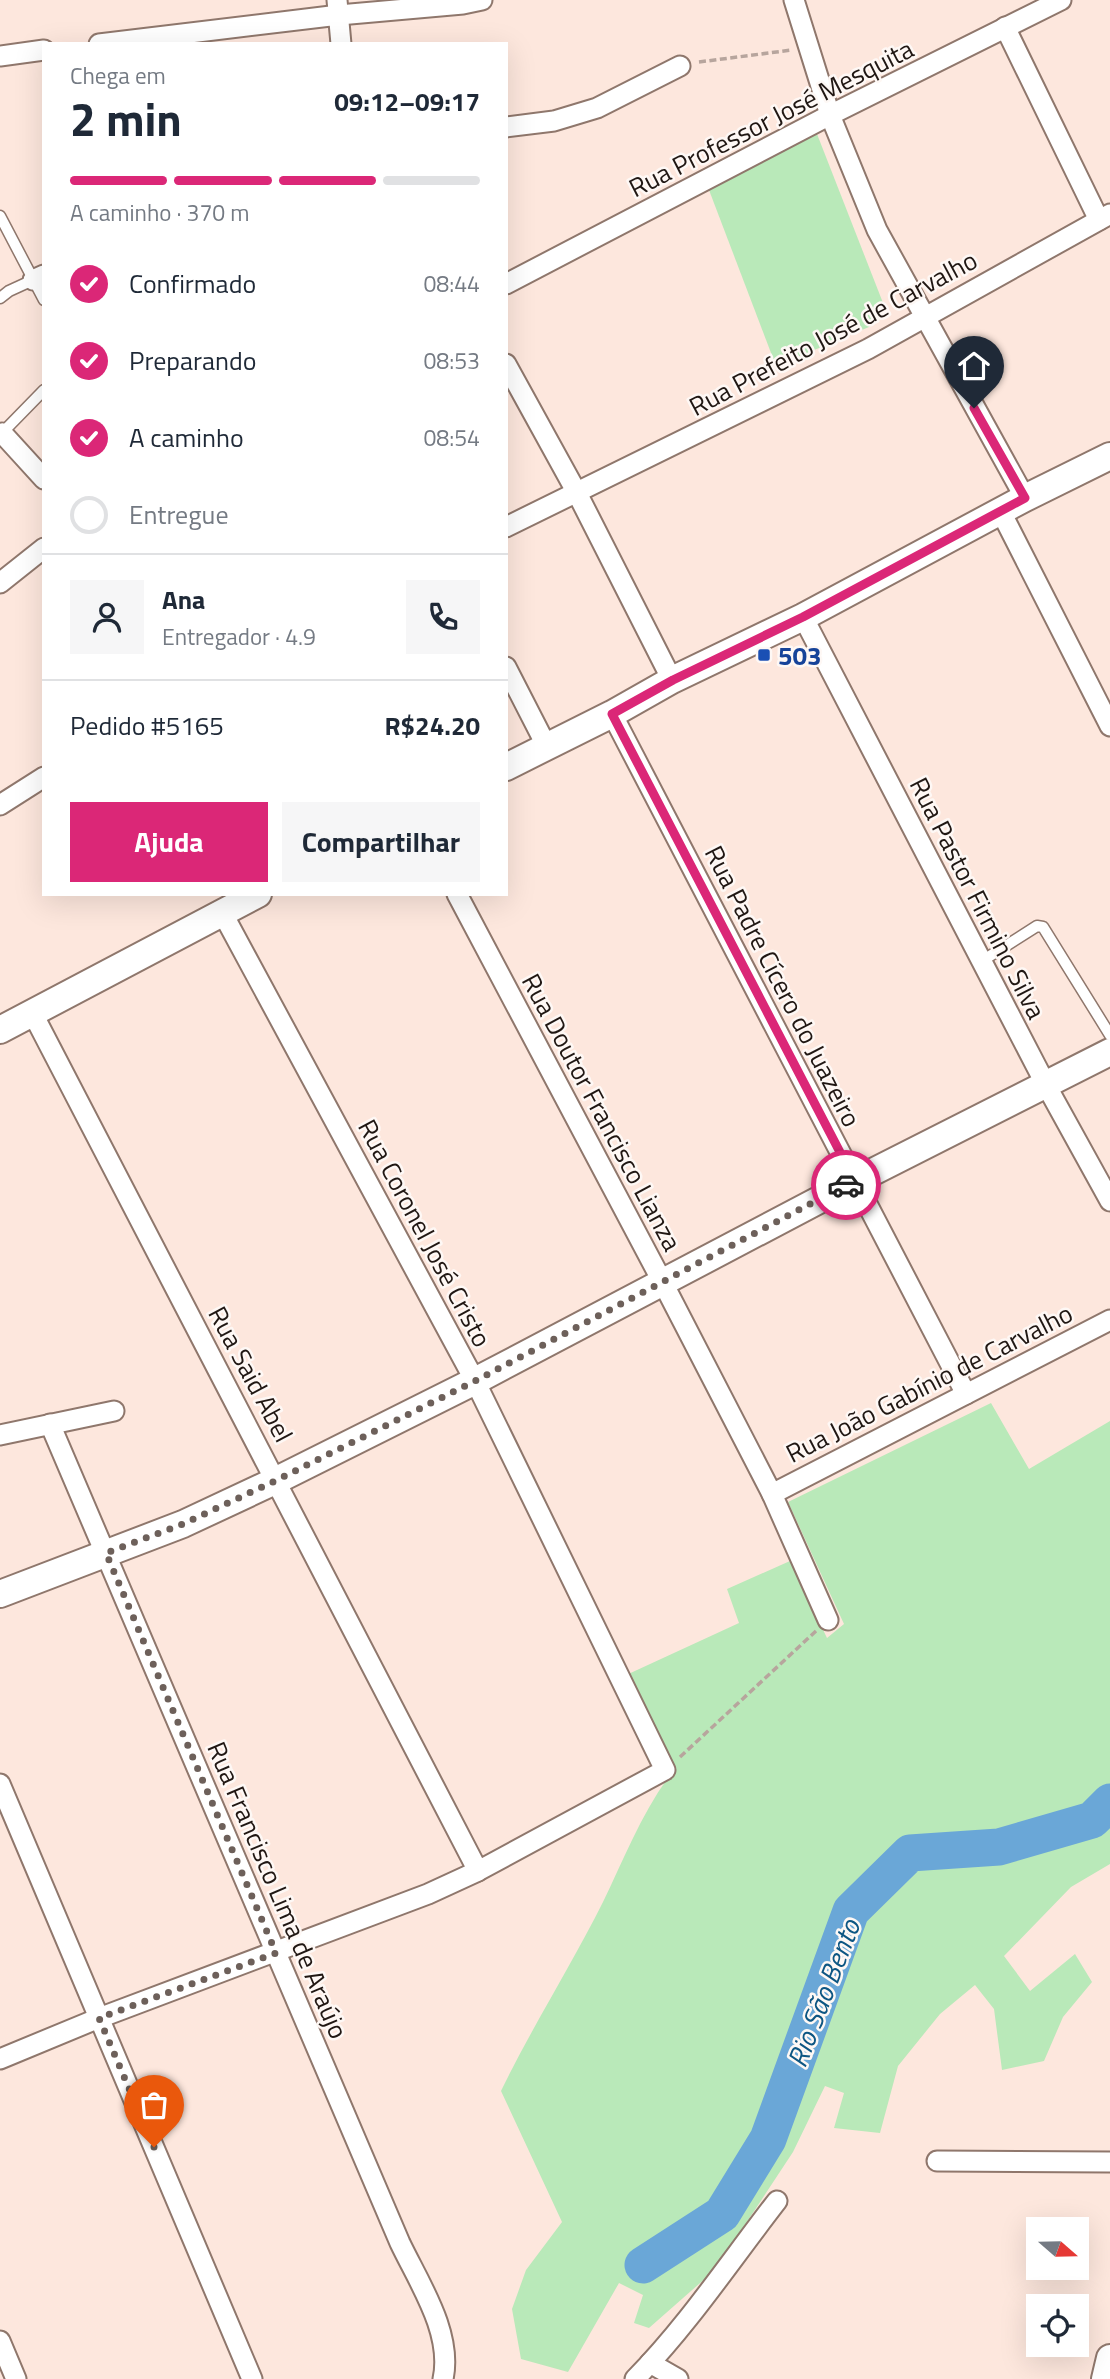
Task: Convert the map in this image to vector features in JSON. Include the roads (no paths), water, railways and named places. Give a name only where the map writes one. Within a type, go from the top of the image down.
[{"type":"main road","points":[[508,766],[673,680],[803,617],[1025,498],[1110,456]]},
{"type":"main road","points":[[0,1030],[254,896]]},
{"type":"main road","points":[[0,1594],[183,1524],[277,1480],[475,1381],[855,1181],[1110,1052]]},
{"type":"main road","points":[[1105,2379],[1110,2358]]},
{"type":"street","points":[[794,0],[830,115],[877,230],[1025,498]]},
{"type":"street","name":"Rua Professor José Mesquita","points":[[508,284],[830,115],[1061,0]]},
{"type":"street","points":[[112,42],[338,7],[469,1]]},
{"type":"street","points":[[338,7],[341,42]]},
{"type":"street","points":[[1004,27],[1104,217]]},
{"type":"street","points":[[0,56],[42,50]]},
{"type":"street","points":[[508,127],[554,121],[597,108],[680,66]]},
{"type":"street","name":"Rua Prefeito José de Carvalho","points":[[508,526],[868,349],[1104,217]]},
{"type":"street","points":[[508,368],[577,493],[673,680]]},
{"type":"street","points":[[1,434],[42,476]]},
{"type":"street","points":[[1001,512],[1110,726]]},
{"type":"street","points":[[0,583],[42,550]]},
{"type":"street","name":"Rua Pastor Firmino Silva","points":[[803,617],[1046,1085],[1110,1201]]},
{"type":"street","points":[[508,671],[547,747]]},
{"type":"street","name":"Rua Padre Cícero do Juazeiro","points":[[612,714],[966,1394]]},
{"type":"street","points":[[0,805],[42,778]]},
{"type":"street","name":"Rua Doutor Francisco Lianza","points":[[458,896],[772,1494],[828,1620]]},
{"type":"street","name":"Rua Coronel José Cristo","points":[[223,914],[475,1381],[665,1770],[478,1871]]},
{"type":"street","name":"Rua Said Abel","points":[[33,1014],[478,1871]]},
{"type":"street","name":"Rua João Gabínio de Carvalho","points":[[772,1494],[1110,1320]]},
{"type":"street","points":[[0,1435],[114,1411]]},
{"type":"street","name":"Rua Francisco Lima de Araújo","points":[[50,1424],[400,2243],[433,2312],[445,2350],[443,2379]]},
{"type":"street","points":[[0,1784],[252,2379]]},
{"type":"street","points":[[0,2059],[99,2018],[428,1894],[478,1871]]},
{"type":"street","points":[[937,2161],[1110,2162]]},
{"type":"street","points":[[635,2379],[777,2201]]},
{"type":"street","points":[[0,2341],[16,2379]]},
{"type":"street","points":[[650,2363],[678,2379]]},
{"type":"lane","points":[[0,216],[39,278],[9,291],[0,298]]},
{"type":"lane","points":[[1,434],[42,392]]},
{"type":"lane","points":[[982,961],[1038,926],[1043,927],[1110,1035]]},
{"type":"waterway","name":"Rio São Bento","points":[[643,2265],[722,2214],[768,2139],[851,1911],[910,1853],[999,1847],[1092,1820],[1110,1802]]},
{"type":"place","name":"503","points":[[764,655]]}]
